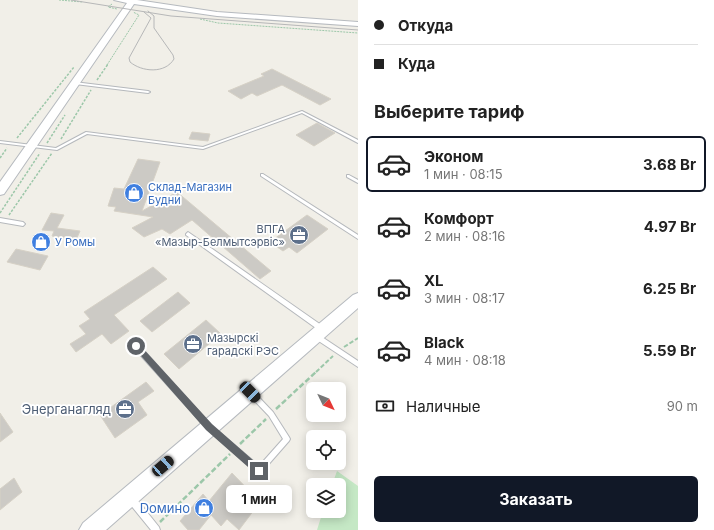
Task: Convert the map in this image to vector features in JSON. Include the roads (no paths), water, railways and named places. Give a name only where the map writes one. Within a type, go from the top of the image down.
[{"type":"main road","points":[[117,0],[133,5],[217,14],[358,24]]},
{"type":"main road","points":[[0,191],[127,8],[133,5]]},
{"type":"main road","points":[[90,530],[358,299]]},
{"type":"lane","points":[[75,83],[148,92]]},
{"type":"lane","points":[[0,142],[57,149],[86,133],[203,148],[302,112],[358,142]]},
{"type":"lane","points":[[262,175],[358,237]]},
{"type":"lane","points":[[348,176],[358,182]]},
{"type":"lane","points":[[2,221],[24,224]]},
{"type":"lane","points":[[188,234],[319,332],[338,351],[358,364]]},
{"type":"lane","points":[[136,346],[209,427],[259,471],[287,439],[271,414],[250,392]]},
{"type":"lane","points":[[129,496],[155,529]]},
{"type":"tram line","points":[[71,0],[150,13]]},
{"type":"tram line","points":[[144,12],[151,18],[129,58],[130,62],[135,65],[141,68],[153,70],[165,67],[174,59],[173,55],[154,28],[154,16],[150,13]]},
{"type":"tram line","points":[[150,13],[171,16],[358,30]]},
{"type":"place","name":"Склад-Магазин Будни","points":[[134,193]]},
{"type":"place","name":"ВПГА «Мазыр-Белмытсэрвіс»","points":[[299,235]]},
{"type":"place","name":"У Ромы","points":[[41,242]]},
{"type":"place","name":"Мазырскі гарадскі РЭС","points":[[193,344]]},
{"type":"place","name":"Энерганагляд","points":[[125,409]]},
{"type":"place","name":"Dомино","points":[[204,508]]}]
